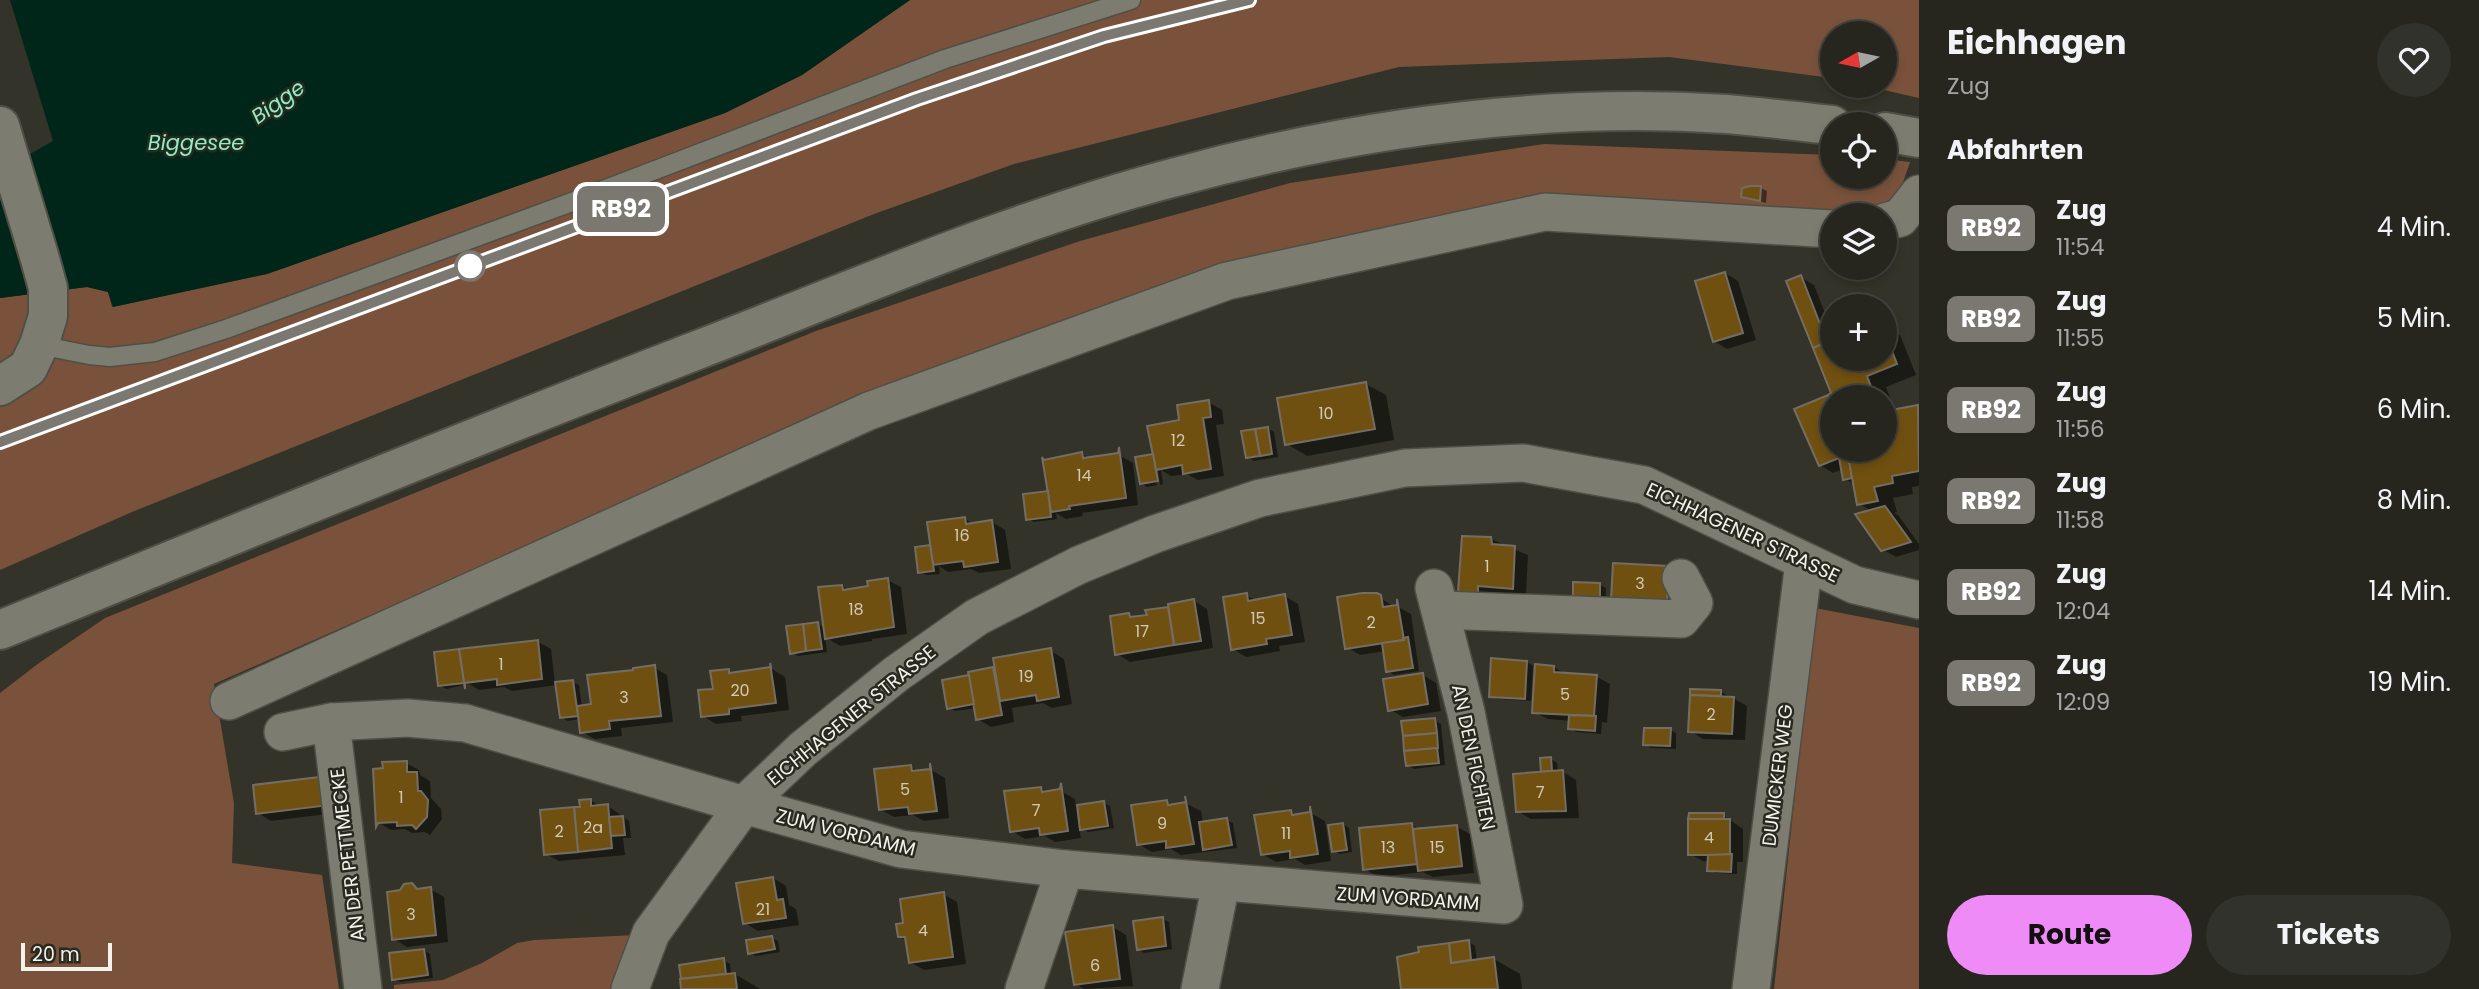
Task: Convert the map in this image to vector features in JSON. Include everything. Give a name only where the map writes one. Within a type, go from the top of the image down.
[{"type":"main road","points":[[0,630],[525,417],[848,292],[1054,214],[1171,178],[1353,137],[1445,124],[1525,117],[1616,112],[1725,114],[1820,124]]},
{"type":"main road","points":[[1897,134],[1919,138]]},
{"type":"main road","points":[[0,386],[28,368],[44,330],[48,288],[4,140]]},
{"type":"street","points":[[1897,219],[1919,194]]},
{"type":"street","points":[[229,701],[869,411],[1227,281],[1545,212],[1820,228]]},
{"type":"street","name":"EICHHAGENER STRASSE","points":[[630,989],[651,933],[744,805],[803,749],[896,674],[977,617],[1079,565],[1155,534],[1260,498],[1405,468],[1523,463],[1644,485],[1855,585],[1919,600]]},
{"type":"street","name":"DUMICKER WEG","points":[[1751,989],[1804,562]]},
{"type":"street","name":"AN DEN FICHTEN","points":[[1504,905],[1466,712],[1438,599],[1681,619],[1693,603],[1681,578]]},
{"type":"street","name":"ZUM VORDAMM","points":[[283,732],[331,722],[407,718],[465,723],[901,849],[1065,869],[1504,905]]},
{"type":"street","name":"AN DER PETTMECKE","points":[[331,722],[363,989]]},
{"type":"street","points":[[1024,989],[1065,869]]},
{"type":"street","points":[[1200,989],[1220,883]]},
{"type":"lane","points":[[44,330],[89,355],[110,357],[155,352],[572,202],[945,59],[1131,0]]},
{"type":"shaded area","points":[[910,0],[1919,0],[1919,98],[1897,93],[1897,21],[1820,21],[1820,76],[1669,57],[1399,67],[1014,164],[874,214],[132,512],[0,570],[0,298],[87,287],[108,292],[112,307],[267,274],[725,113],[802,75]]},
{"type":"shaded area","points":[[1544,144],[1820,155],[1820,189],[1897,189],[1897,160],[1910,162],[1897,200],[1887,203],[1820,203],[1820,210],[1549,197],[868,396],[214,684],[234,803],[232,863],[322,875],[339,989],[0,989],[0,693],[105,618],[816,331],[1080,241],[1290,183]]},
{"type":"shaded area","points":[[1815,608],[1919,628],[1919,989],[1774,989]]},
{"type":"shaded area","points":[[635,935],[613,989],[394,989],[394,985],[443,980],[482,963],[517,943]]},
{"type":"water","name":"Biggesee","points":[[10,0],[910,0],[802,75],[725,113],[267,274],[113,307],[108,292],[87,287],[0,298],[0,171],[53,141]]},
{"type":"building","points":[[1761,186],[1760,201],[1741,197],[1742,188]]},
{"type":"building","points":[[1725,272],[1743,333],[1713,342],[1695,281]]},
{"type":"building","points":[[1801,275],[1820,324],[1820,345],[1813,348],[1786,281]]},
{"type":"building","points":[[1820,345],[1820,366],[1813,348]]},
{"type":"building","points":[[1822,371],[1880,371],[1867,376],[1870,385],[1828,385]]},
{"type":"building","points":[[1366,382],[1375,429],[1285,445],[1277,398]]},
{"type":"building","points":[[1820,398],[1820,462],[1829,462],[1819,466],[1794,409]]},
{"type":"building","points":[[1209,400],[1211,417],[1203,418],[1211,469],[1183,474],[1182,465],[1156,470],[1147,426],[1179,420],[1177,405]]},
{"type":"building","points":[[1918,405],[1919,471],[1892,476],[1893,483],[1874,487],[1878,501],[1857,505],[1849,462],[1897,462],[1897,409]]},
{"type":"building","points":[[1268,427],[1272,454],[1260,456],[1255,429]]},
{"type":"building","points":[[1255,429],[1260,456],[1246,458],[1241,431]]},
{"type":"building","points":[[1119,447],[1126,498],[1069,506],[1070,509],[1051,512],[1042,457],[1044,460],[1082,452],[1083,458],[1118,453]]},
{"type":"building","points":[[1153,454],[1158,481],[1140,484],[1135,457]]},
{"type":"building","points":[[1840,462],[1849,462],[1852,478],[1843,480]]},
{"type":"building","points":[[1048,491],[1051,517],[1026,520],[1023,494]]},
{"type":"building","points":[[1885,506],[1911,542],[1881,551],[1855,514]]},
{"type":"building","points":[[965,517],[966,524],[992,520],[998,562],[964,567],[963,561],[933,565],[927,522]]},
{"type":"building","points":[[1462,536],[1491,537],[1492,544],[1515,546],[1513,589],[1478,586],[1478,593],[1458,592]]},
{"type":"building","points":[[930,545],[934,571],[918,573],[915,547]]},
{"type":"building","points":[[1613,563],[1669,566],[1667,602],[1611,599]]},
{"type":"building","points":[[888,578],[894,627],[825,639],[818,587],[842,585],[843,590],[868,586],[867,581]]},
{"type":"building","points":[[1573,582],[1600,583],[1600,610],[1573,610]]},
{"type":"building","points":[[1247,593],[1248,601],[1285,594],[1292,635],[1266,639],[1267,644],[1231,650],[1223,597]]},
{"type":"building","points":[[1362,593],[1381,595],[1383,607],[1397,605],[1397,599],[1404,640],[1345,649],[1337,597]]},
{"type":"building","points":[[1194,599],[1201,641],[1174,645],[1168,604]]},
{"type":"building","points":[[1168,607],[1174,645],[1115,655],[1110,616],[1129,613],[1130,617],[1147,615],[1145,610]]},
{"type":"building","points":[[818,622],[822,649],[806,651],[803,624]]},
{"type":"building","points":[[803,624],[806,651],[790,654],[786,626]]},
{"type":"building","points":[[1408,637],[1413,668],[1386,672],[1382,643]]},
{"type":"building","points":[[538,640],[542,679],[497,685],[497,679],[465,683],[465,689],[459,649]]},
{"type":"building","points":[[1051,648],[1059,697],[1037,701],[1036,695],[1000,701],[993,658]]},
{"type":"building","points":[[459,649],[464,683],[438,686],[434,652]]},
{"type":"building","points":[[1491,658],[1527,661],[1525,699],[1489,697]]},
{"type":"building","points":[[1535,664],[1554,666],[1554,672],[1597,675],[1594,716],[1532,713]]},
{"type":"building","points":[[655,665],[661,716],[609,721],[610,729],[580,733],[577,706],[591,704],[587,675]]},
{"type":"building","points":[[771,667],[776,703],[729,709],[729,714],[701,717],[698,690],[713,689],[710,671],[729,669],[729,673]]},
{"type":"building","points":[[993,667],[1002,715],[976,720],[968,672]]},
{"type":"building","points":[[1423,673],[1428,704],[1388,711],[1383,679]]},
{"type":"building","points":[[969,675],[974,704],[947,709],[942,680]]},
{"type":"building","points":[[573,680],[578,716],[560,718],[555,682]]},
{"type":"building","points":[[1690,689],[1721,690],[1721,696],[1690,695]]},
{"type":"building","points":[[1690,695],[1734,697],[1732,734],[1688,732]]},
{"type":"building","points":[[1569,715],[1596,716],[1595,731],[1568,729]]},
{"type":"building","points":[[1435,718],[1437,733],[1403,736],[1401,721]]},
{"type":"building","points":[[1644,728],[1671,728],[1670,746],[1643,745]]},
{"type":"building","points":[[1437,733],[1438,748],[1404,751],[1403,736]]},
{"type":"building","points":[[1437,748],[1439,763],[1406,766],[1404,751]]},
{"type":"building","points":[[1551,757],[1552,771],[1541,772],[1540,758]]},
{"type":"building","points":[[407,761],[407,772],[417,772],[418,791],[428,800],[427,817],[416,829],[412,825],[397,826],[397,822],[378,823],[376,827],[373,769],[383,768],[382,762]]},
{"type":"building","points":[[930,763],[937,811],[909,814],[908,807],[879,810],[874,769],[911,765],[912,771],[930,769]]},
{"type":"building","points":[[1563,770],[1566,811],[1516,812],[1513,774]]},
{"type":"building","points":[[327,776],[330,805],[256,814],[253,785]]},
{"type":"building","points":[[1061,783],[1068,831],[1040,835],[1039,828],[1010,832],[1004,791],[1041,787],[1042,792],[1060,789]]},
{"type":"building","points":[[1185,796],[1194,844],[1166,848],[1166,841],[1137,845],[1131,805],[1167,800],[1168,805],[1186,802]]},
{"type":"building","points":[[591,799],[591,806],[608,804],[612,848],[578,852],[574,807],[580,807],[579,800]]},
{"type":"building","points":[[1104,801],[1108,826],[1080,830],[1077,805]]},
{"type":"building","points":[[1310,806],[1318,854],[1290,858],[1290,851],[1261,855],[1254,815],[1291,810],[1292,815],[1310,812]]},
{"type":"building","points":[[574,807],[578,852],[544,855],[540,810]]},
{"type":"building","points":[[1689,813],[1724,813],[1724,819],[1688,819]]},
{"type":"building","points":[[623,816],[625,835],[611,836],[609,817]]},
{"type":"building","points":[[1227,818],[1232,845],[1203,850],[1199,822]]},
{"type":"building","points":[[1688,819],[1730,819],[1730,855],[1688,855]]},
{"type":"building","points":[[1343,823],[1347,850],[1332,852],[1328,825]]},
{"type":"building","points":[[1412,823],[1417,864],[1363,870],[1359,828]]},
{"type":"building","points":[[1457,825],[1462,866],[1418,871],[1413,829]]},
{"type":"building","points":[[1732,854],[1731,872],[1707,871],[1708,855]]},
{"type":"building","points":[[773,877],[777,900],[783,899],[786,918],[743,924],[736,883]]},
{"type":"building","points":[[412,883],[417,889],[431,887],[436,935],[392,940],[387,892],[400,890],[404,884]]},
{"type":"building","points":[[944,892],[953,957],[909,963],[905,937],[898,937],[896,924],[903,923],[900,899]]},
{"type":"building","points":[[1163,917],[1166,946],[1137,950],[1133,921]]},
{"type":"building","points":[[1113,925],[1120,979],[1074,985],[1065,932]]},
{"type":"building","points":[[772,936],[775,949],[748,954],[746,940]]},
{"type":"building","points":[[1469,940],[1471,960],[1451,963],[1449,943]]},
{"type":"building","points":[[1449,943],[1451,963],[1494,957],[1498,989],[1401,989],[1397,957],[1419,952],[1418,947]]},
{"type":"building","points":[[424,949],[428,975],[392,980],[389,953]]},
{"type":"building","points":[[724,958],[726,974],[681,979],[679,965]]},
{"type":"building","points":[[735,973],[737,989],[681,989],[680,979]]},
{"type":"railway","points":[[0,442],[917,98],[1104,36],[1249,0]]},
{"type":"train","name":"RB92","points":[[0,442],[917,99],[1104,36],[1249,0]]},
{"type":"water label","name":"Bigge","points":[[278,102]]}]
